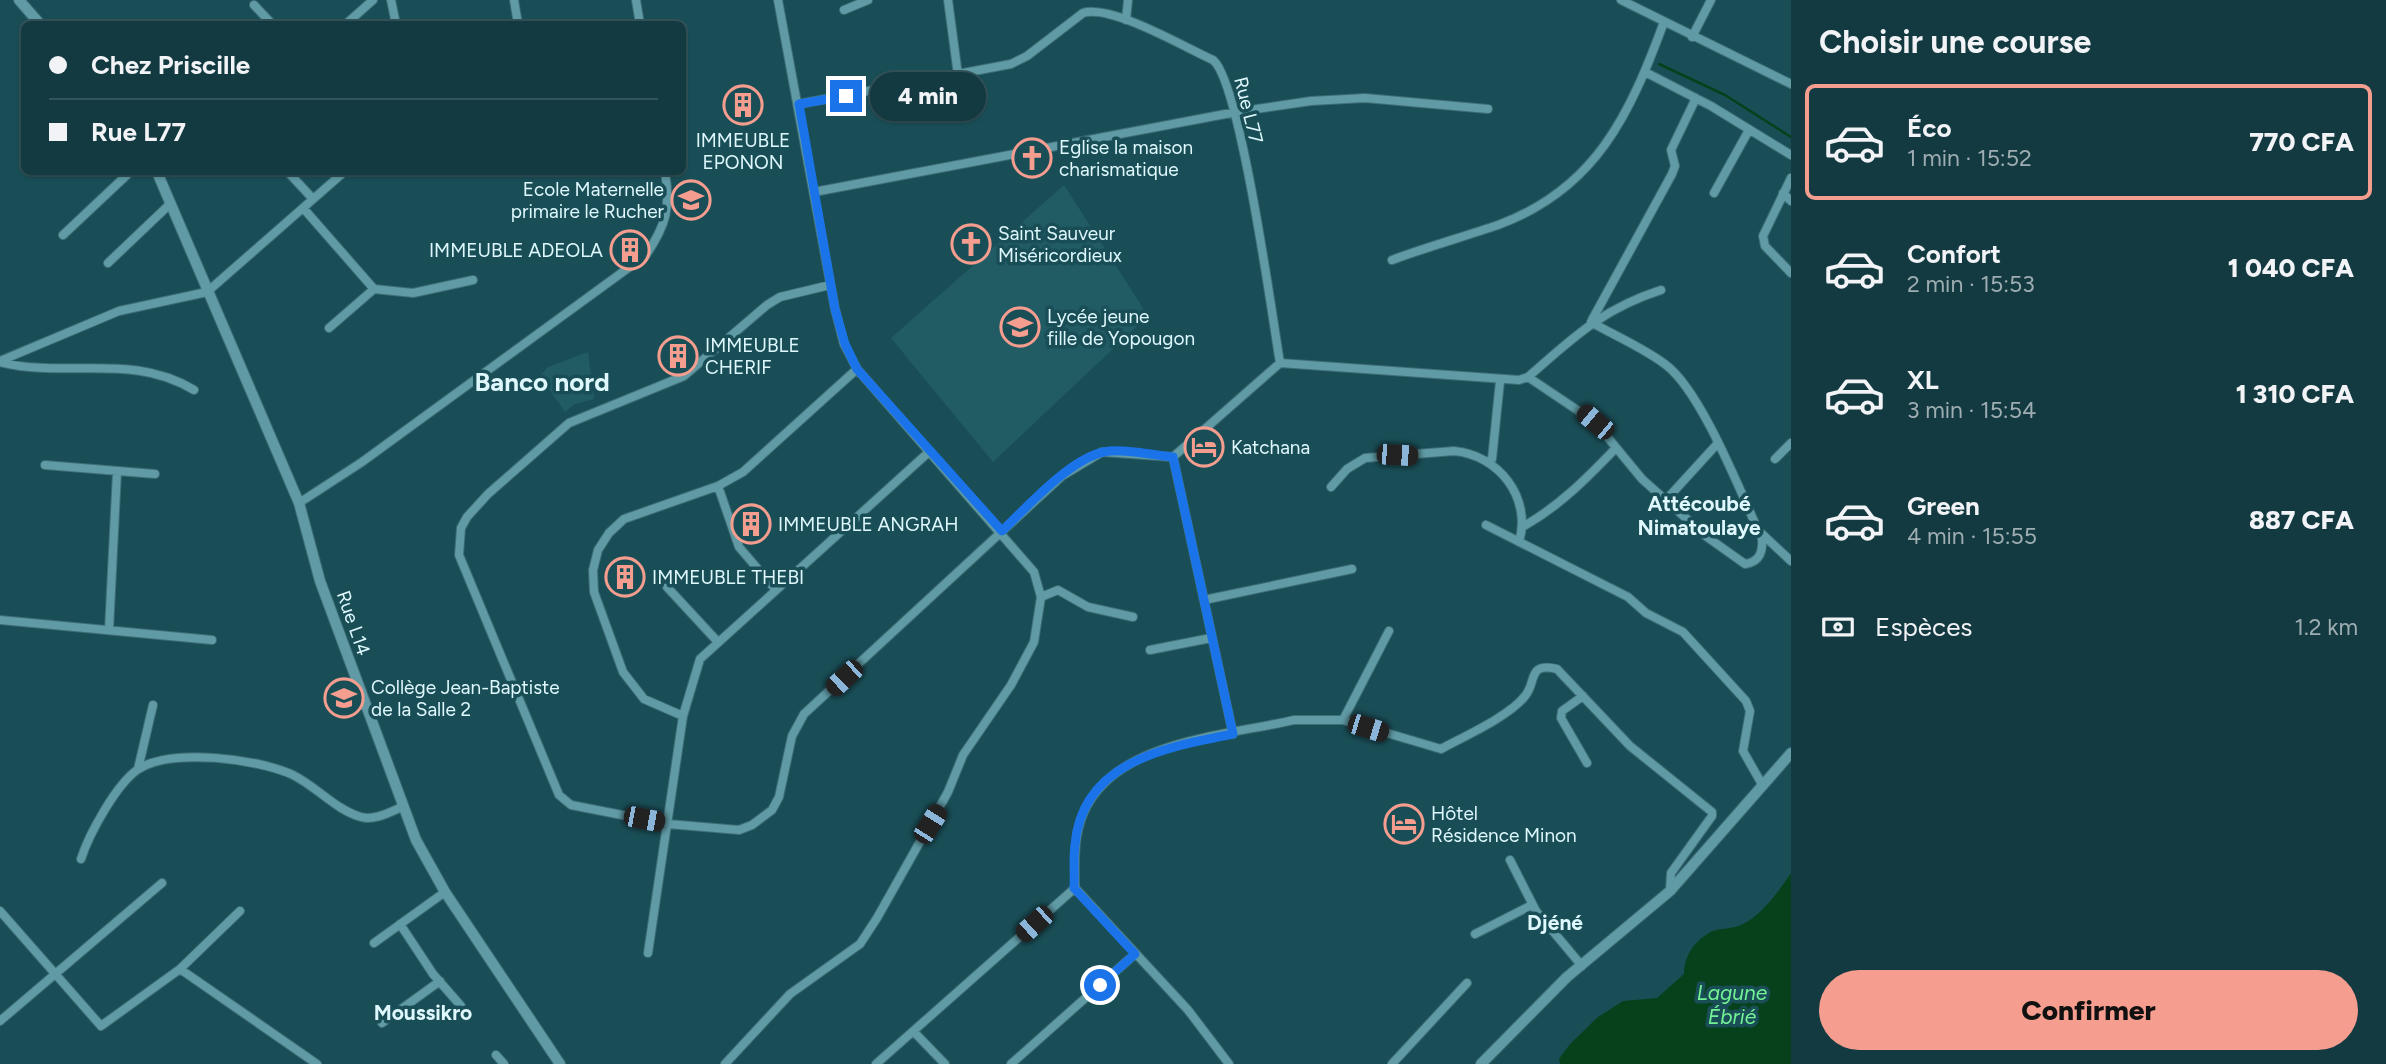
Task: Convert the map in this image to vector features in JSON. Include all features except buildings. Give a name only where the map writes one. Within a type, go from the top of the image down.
[{"type":"street","points":[[19,0],[37,21]]},
{"type":"street","points":[[349,21],[373,0]]},
{"type":"street","points":[[391,0],[395,21]]},
{"type":"street","points":[[514,0],[518,21]]},
{"type":"street","points":[[636,0],[640,21]]},
{"type":"street","points":[[724,1064],[790,994],[860,944],[937,812],[963,755],[1024,663],[1034,642],[1041,597],[1034,572],[1002,531],[857,369],[845,344],[830,285],[778,0]]},
{"type":"street","points":[[844,10],[868,0]]},
{"type":"street","points":[[948,0],[958,75]]},
{"type":"street","points":[[1126,20],[1128,0]]},
{"type":"street","points":[[1621,0],[1791,84]]},
{"type":"street","points":[[1692,37],[1711,0]]},
{"type":"street","points":[[254,5],[269,21]]},
{"type":"street","name":"Rue L77","points":[[799,104],[1019,61],[1083,13],[1091,10],[1126,20],[1219,64],[1236,112],[1280,363]]},
{"type":"street","points":[[1392,260],[1500,224],[1555,197],[1597,158],[1645,72],[1664,22]]},
{"type":"street","points":[[1645,72],[1696,98],[1791,155]]},
{"type":"street","points":[[814,192],[1236,112],[1341,97],[1488,109]]},
{"type":"street","points":[[1591,322],[1672,174],[1675,166],[1671,150],[1696,98]]},
{"type":"street","points":[[1714,193],[1749,130]]},
{"type":"street","points":[[63,235],[127,175]]},
{"type":"street","name":"Rue L14","points":[[158,175],[299,503],[320,581],[402,807],[426,861],[560,1064]]},
{"type":"street","points":[[291,175],[313,198]]},
{"type":"street","points":[[0,361],[119,312],[207,292],[340,175]]},
{"type":"street","points":[[299,503],[362,462],[646,255],[663,230],[669,199],[665,175]]},
{"type":"street","points":[[1791,178],[1763,236],[1765,246],[1791,273]]},
{"type":"street","points":[[1783,193],[1791,201]]},
{"type":"street","points":[[108,263],[170,204]]},
{"type":"street","points":[[304,209],[374,289],[413,293],[473,280]]},
{"type":"street","points":[[830,285],[780,297],[676,380],[569,423],[488,494],[461,528],[459,555],[559,795],[571,805],[668,824],[739,830],[762,819],[779,797],[792,736],[804,714],[1062,476],[1089,457],[1115,451],[1173,457],[1280,363],[1500,381],[1528,377],[1591,322],[1622,303],[1661,290]]},
{"type":"street","points":[[329,328],[374,289]]},
{"type":"street","points":[[1528,377],[1580,409],[1595,422],[1665,501],[1745,565],[1754,563],[1760,556],[1762,539],[1718,443],[1684,383],[1667,365],[1591,322]]},
{"type":"street","points":[[0,361],[24,368],[134,368],[166,375],[194,390]]},
{"type":"street","points":[[683,716],[644,699],[627,679],[594,592],[593,570],[598,550],[608,533],[625,519],[718,486],[751,466],[857,369]]},
{"type":"street","points":[[1489,461],[1492,459],[1500,381]]},
{"type":"street","points":[[1665,501],[1718,443]]},
{"type":"street","points":[[1775,459],[1791,443]]},
{"type":"street","points":[[1524,526],[1569,496],[1616,448]]},
{"type":"street","points":[[648,953],[683,716],[699,659],[930,451]]},
{"type":"street","points":[[1331,487],[1355,463],[1374,456],[1454,451],[1489,461],[1512,485],[1520,504],[1524,526],[1519,542]]},
{"type":"street","points":[[1173,457],[1233,734]]},
{"type":"street","points":[[44,465],[155,474]]},
{"type":"street","points":[[110,630],[117,472]]},
{"type":"street","points":[[718,486],[739,547],[776,590]]},
{"type":"street","points":[[1486,525],[1628,597],[1646,613],[1683,632],[1746,701],[1750,711],[1743,751],[1762,786]]},
{"type":"street","points":[[1757,528],[1791,561]]},
{"type":"street","points":[[1204,600],[1352,569]]},
{"type":"street","points":[[667,587],[718,641]]},
{"type":"street","points":[[1041,597],[1058,590],[1088,607],[1132,617]]},
{"type":"street","points":[[0,620],[212,640]]},
{"type":"street","points":[[1343,720],[1389,631]]},
{"type":"street","points":[[1150,650],[1211,638]]},
{"type":"street","points":[[1229,1064],[1188,1010],[1074,888],[1075,843],[1088,803],[1110,778],[1144,754],[1294,720],[1343,720],[1441,749],[1521,701],[1529,690],[1531,678],[1543,668],[1557,669],[1630,746],[1713,814],[1671,873],[1670,891]]},
{"type":"street","points":[[1583,696],[1562,711],[1561,718],[1587,763]]},
{"type":"street","points":[[81,859],[85,845],[118,791],[138,769],[153,705]]},
{"type":"street","points":[[138,769],[186,758],[209,757],[245,761],[293,775],[344,809],[363,818],[402,807]]},
{"type":"street","points":[[1481,1064],[1519,1023],[1670,891],[1789,758]]},
{"type":"street","points":[[1510,860],[1532,905],[1582,966]]},
{"type":"street","points":[[0,1021],[162,883]]},
{"type":"street","points":[[876,1064],[1074,888]]},
{"type":"street","points":[[373,943],[445,892]]},
{"type":"street","points":[[1475,934],[1532,905]]},
{"type":"street","points":[[0,911],[101,1026],[180,969],[240,911]]},
{"type":"street","points":[[400,924],[461,1006]]},
{"type":"street","points":[[1011,1064],[1135,954]]},
{"type":"street","points":[[180,969],[317,1064]]},
{"type":"street","points":[[382,1023],[440,981]]},
{"type":"street","points":[[1392,1064],[1467,984]]},
{"type":"street","points":[[914,1032],[945,1064]]},
{"type":"street","points":[[496,1055],[504,1064]]},
{"type":"shaded area","name":"Lycée jeune fille de Yopougon","points":[[1064,185],[1148,316],[993,462],[891,338]]},
{"type":"shaded area","points":[[588,352],[594,399],[575,404],[565,412],[540,376],[548,367]]},
{"type":"water","name":"Lagune Ébrié","points":[[1791,873],[1791,1064],[1560,1064],[1559,1059],[1570,1044],[1598,1017],[1623,1001],[1657,998],[1684,974],[1688,955],[1696,943],[1713,931],[1749,921],[1769,902]]},
{"type":"waterway","points":[[1659,64],[1725,95],[1791,137]]},
{"type":"place","name":"IMMEUBLE EPONON","points":[[743,105]]},
{"type":"place","name":"Eglise la maison charismatique","points":[[1032,158]]},
{"type":"place","name":"Ecole Maternelle primaire le Rucher","points":[[691,200]]},
{"type":"place","name":"Saint Sauveur Miséricordieux","points":[[971,244]]},
{"type":"place","name":"IMMEUBLE ADEOLA","points":[[630,250]]},
{"type":"place","name":"Lycée jeune fille de Yopougon","points":[[1020,327]]},
{"type":"place","name":"IMMEUBLE CHERIF","points":[[678,356]]},
{"type":"place","name":"Katchana","points":[[1204,447]]},
{"type":"place","name":"IMMEUBLE ANGRAH","points":[[751,524]]},
{"type":"place","name":"IMMEUBLE THEBI","points":[[625,577]]},
{"type":"place","name":"Collège Jean-Baptiste de la Salle 2","points":[[344,698]]},
{"type":"place","name":"Hôtel Résidence Minon","points":[[1404,824]]},
{"type":"district","name":"Banco nord","points":[[542,382]]},
{"type":"district","name":"Attécoubé Nimatoulaye","points":[[1699,516]]},
{"type":"district","name":"Djéné","points":[[1555,923]]},
{"type":"district","name":"Moussikro","points":[[423,1013]]},
{"type":"route","points":[[846,96],[799,104],[835,309],[845,344],[857,369],[1002,531],[1062,476],[1089,457],[1115,451],[1173,457],[1233,734],[1170,746],[1144,754],[1110,778],[1088,803],[1075,843],[1074,888],[1135,954],[1100,985]]}]
